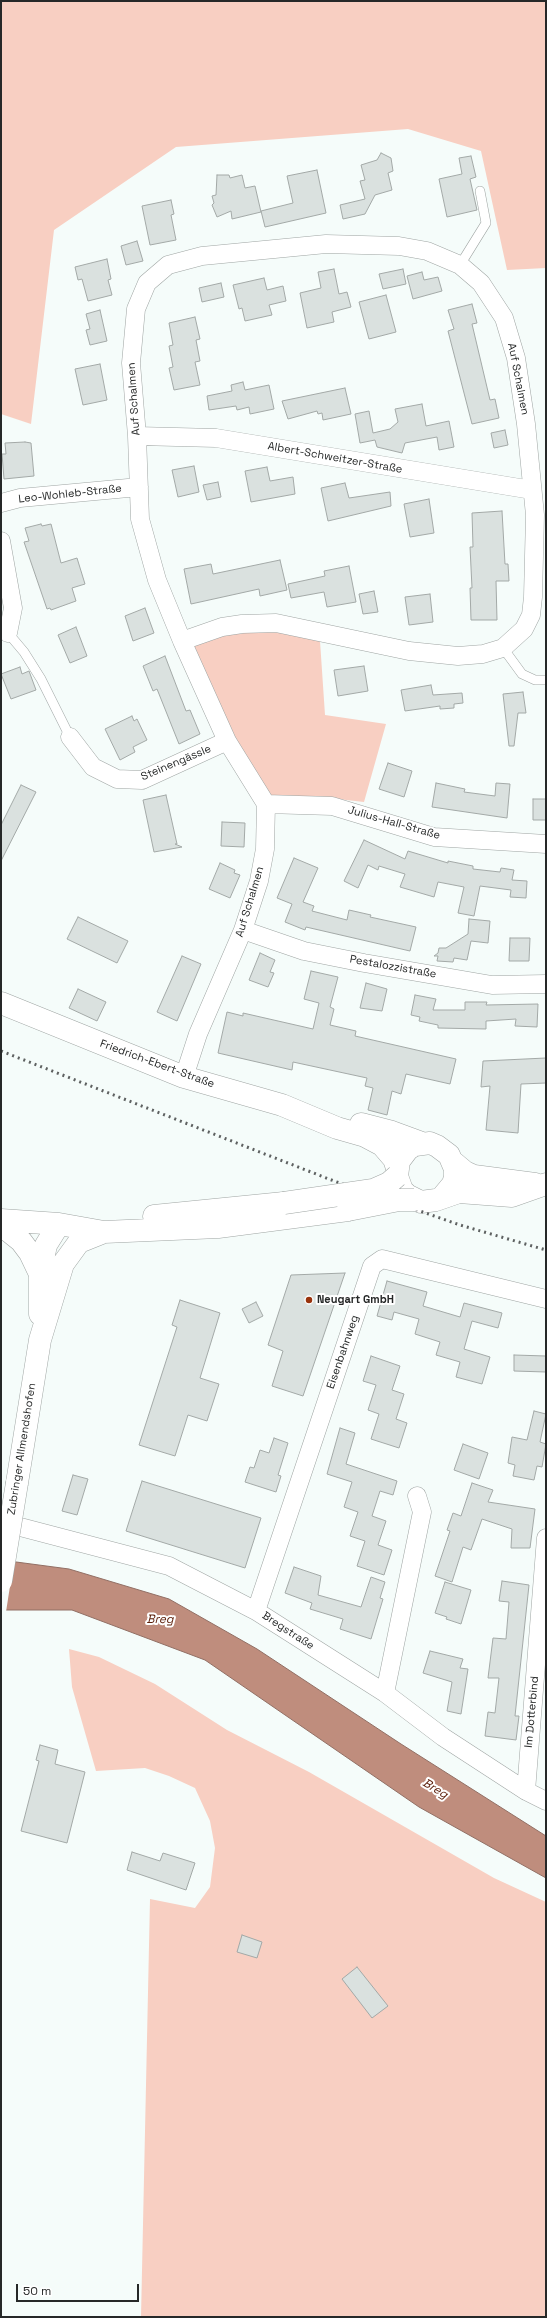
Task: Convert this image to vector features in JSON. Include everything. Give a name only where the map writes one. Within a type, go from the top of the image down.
[{"type":"main road","name":"Friedrich-Ebert-Straße","points":[[1,1003],[184,1077],[282,1106],[382,1145],[394,1159],[402,1190],[414,1200],[429,1202],[446,1194],[459,1192],[512,1196],[545,1184]]},
{"type":"main road","name":"Friedrich-Ebert-Straße","points":[[315,1119],[341,1119],[392,1132],[422,1143],[437,1146],[444,1150],[453,1162],[465,1172],[474,1176],[545,1184]]},
{"type":"main road","points":[[59,1224],[284,1203],[373,1190],[389,1183],[397,1172],[399,1161],[408,1149],[422,1143]]},
{"type":"main road","points":[[446,1194],[454,1177],[453,1162]]},
{"type":"main road","points":[[1,1220],[59,1224],[104,1232],[218,1227],[348,1210],[399,1200],[414,1200]]},
{"type":"main road","points":[[40,1340],[40,1274],[46,1245],[59,1224]]},
{"type":"main road","points":[[1,1226],[21,1241],[30,1253],[40,1274]]},
{"type":"main road","points":[[40,1340],[62,1264],[79,1242],[104,1232]]},
{"type":"main road","name":"Zubringer Allmendshofen","points":[[1,1581],[40,1340]]},
{"type":"street","name":"Auf Schalmen","points":[[182,641],[222,627],[276,623],[409,651],[458,656],[483,654],[503,648],[524,629],[531,615],[535,515],[526,424],[516,358],[504,318],[481,283],[460,265],[427,251],[399,246],[326,244],[202,256],[168,265],[147,283],[136,309],[130,363],[137,436],[140,519],[157,580],[182,641],[227,741],[266,804],[265,849],[259,881],[243,930],[198,1034],[184,1077]]},
{"type":"street","name":"Albert-Schweitzer-Straße","points":[[137,436],[216,438],[532,490]]},
{"type":"street","name":"Leo-Wohleb-Straße","points":[[1,502],[139,487]]},
{"type":"street","points":[[1,541],[13,608],[8,633]]},
{"type":"street","name":"Steinengässle","points":[[70,737],[93,767],[117,779],[142,780],[227,741]]},
{"type":"street","name":"Julius-Hall-Straße","points":[[266,804],[332,806],[434,837],[546,844]]},
{"type":"street","name":"Pestalozzistraße","points":[[243,930],[304,950],[364,963],[492,985],[546,984]]},
{"type":"street","name":"Eisenbahnweg","points":[[256,1611],[372,1266],[382,1259],[546,1299]]},
{"type":"street","points":[[385,1693],[422,1512],[417,1496]]},
{"type":"street","name":"Bregstraße","points":[[1,1522],[168,1566],[256,1611],[385,1693],[443,1738],[526,1791],[546,1801]]},
{"type":"street","name":"Im Dotterbind","points":[[526,1791],[546,1538]]},
{"type":"lane","points":[[460,265],[486,223],[480,191]]},
{"type":"lane","points":[[8,633],[24,652],[41,678],[70,737]]},
{"type":"lane","points":[[503,648],[522,674],[535,680],[546,680]]},
{"type":"shaded area","points":[[1,1],[546,1],[546,268],[507,270],[481,151],[408,129],[176,147],[54,230],[31,424],[1,414]]},
{"type":"shaded area","points":[[277,631],[320,641],[325,715],[386,724],[364,802],[329,798],[268,796],[232,738],[191,647],[228,634]]},
{"type":"shaded area","points":[[69,1649],[99,1657],[155,1684],[227,1730],[309,1772],[494,1878],[546,1902],[546,2317],[141,2317],[150,1899],[195,1908],[210,1887],[215,1848],[210,1821],[195,1788],[169,1776],[145,1768],[96,1771],[72,1687]]},
{"type":"water","name":"Breg","points":[[1,1560],[69,1569],[169,1599],[257,1649],[401,1744],[546,1836],[546,1878],[419,1807],[205,1660],[72,1610],[1,1610]]},
{"type":"pier","points":[[1,1558],[14,1560],[6,1612],[1,1612]]},
{"type":"building","points":[[381,153],[391,158],[393,171],[388,173],[392,190],[375,195],[365,214],[343,219],[340,205],[365,199],[360,181],[365,180],[361,165],[377,160]]},
{"type":"building","points":[[471,156],[476,177],[470,179],[477,210],[447,217],[439,179],[462,174],[459,158]]},
{"type":"building","points":[[317,170],[326,213],[265,227],[261,211],[293,203],[287,176]]},
{"type":"building","points":[[217,175],[229,175],[230,178],[242,175],[245,188],[255,186],[261,212],[232,219],[231,211],[217,217],[212,205],[214,203],[212,196],[216,195]]},
{"type":"building","points":[[171,200],[174,214],[171,215],[176,240],[150,245],[142,206]]},
{"type":"building","points":[[137,241],[143,261],[126,265],[121,246]]},
{"type":"building","points":[[107,259],[111,279],[108,280],[112,295],[88,301],[82,279],[78,280],[75,267]]},
{"type":"building","points":[[334,269],[339,294],[347,292],[351,307],[332,312],[334,322],[307,328],[300,293],[321,288],[318,272]]},
{"type":"building","points":[[403,269],[406,284],[383,289],[379,274]]},
{"type":"building","points":[[422,272],[424,280],[438,277],[442,291],[413,299],[407,276]]},
{"type":"building","points":[[264,278],[267,290],[283,286],[286,301],[269,305],[272,315],[245,321],[242,308],[239,309],[233,285]]},
{"type":"building","points":[[221,283],[224,297],[202,302],[199,288]]},
{"type":"building","points":[[386,295],[396,332],[369,339],[359,302]]},
{"type":"building","points":[[472,304],[477,323],[472,324],[490,400],[495,399],[499,418],[472,424],[448,331],[454,329],[448,310]]},
{"type":"building","points":[[100,310],[107,341],[90,345],[86,330],[90,329],[86,314]]},
{"type":"building","points":[[195,317],[200,339],[196,340],[200,361],[195,362],[200,385],[174,390],[169,368],[173,367],[169,346],[173,345],[169,323]]},
{"type":"building","points":[[100,364],[107,400],[83,405],[75,369]]},
{"type":"building","points":[[243,382],[245,390],[269,385],[274,409],[250,414],[249,407],[237,410],[236,406],[209,410],[207,396],[232,391],[231,385]]},
{"type":"building","points":[[345,388],[351,414],[323,420],[322,413],[318,414],[317,411],[288,419],[282,401]]},
{"type":"building","points":[[422,404],[426,426],[449,421],[454,447],[439,450],[437,437],[405,443],[402,453],[377,447],[375,440],[360,443],[355,414],[369,411],[373,433],[390,429],[398,422],[395,409]]},
{"type":"building","points":[[505,430],[508,445],[494,448],[491,433]]},
{"type":"building","points":[[5,443],[31,443],[34,476],[4,479],[2,454],[6,454]]},
{"type":"building","points":[[194,466],[199,492],[178,497],[172,470]]},
{"type":"building","points":[[267,467],[270,481],[293,477],[295,494],[251,502],[245,471]]},
{"type":"building","points":[[218,482],[221,497],[207,500],[203,485]]},
{"type":"building","points":[[345,483],[349,498],[390,492],[391,506],[328,521],[321,488]]},
{"type":"building","points":[[429,499],[434,533],[410,537],[404,504]]},
{"type":"building","points":[[502,511],[505,564],[508,564],[509,581],[496,581],[497,620],[471,620],[470,588],[472,588],[470,547],[473,547],[472,513]]},
{"type":"building","points":[[41,524],[42,526],[51,524],[61,563],[77,558],[85,584],[72,588],[76,601],[51,610],[50,608],[47,609],[24,542],[29,541],[25,528]]},
{"type":"building","points":[[280,560],[287,590],[260,596],[259,589],[191,604],[184,569],[211,564],[213,574]]},
{"type":"building","points":[[349,566],[356,602],[327,607],[324,592],[291,598],[288,584],[325,576],[324,571]]},
{"type":"building","points":[[374,591],[378,612],[363,614],[359,594]]},
{"type":"building","points":[[430,594],[433,622],[409,625],[405,597]]},
{"type":"building","points":[[145,608],[154,633],[133,641],[125,616]]},
{"type":"building","points":[[76,627],[87,656],[70,663],[58,635]]},
{"type":"building","points":[[165,656],[186,711],[190,710],[200,734],[179,744],[157,689],[153,691],[143,666]]},
{"type":"building","points":[[364,666],[368,691],[338,696],[334,670]]},
{"type":"building","points":[[20,667],[22,674],[29,671],[36,690],[11,699],[1,674]]},
{"type":"building","points":[[431,685],[433,695],[462,693],[463,703],[454,704],[454,708],[440,709],[440,706],[405,711],[401,690]]},
{"type":"building","points":[[523,692],[526,713],[518,713],[514,746],[509,746],[503,694]]},
{"type":"building","points":[[132,716],[134,721],[137,719],[147,740],[133,747],[135,752],[120,760],[105,729]]},
{"type":"building","points":[[388,763],[412,771],[404,797],[379,789]]},
{"type":"building","points":[[436,783],[465,789],[464,792],[495,796],[496,783],[510,784],[507,818],[432,807]]},
{"type":"building","points":[[21,785],[36,792],[1,861],[1,825]]},
{"type":"building","points":[[166,795],[177,844],[175,844],[182,847],[154,852],[143,800]]},
{"type":"building","points":[[533,799],[546,799],[546,820],[533,820]]},
{"type":"building","points":[[222,822],[245,823],[244,847],[221,846]]},
{"type":"building","points":[[364,840],[405,859],[408,851],[448,863],[448,861],[473,866],[473,869],[500,872],[501,868],[514,870],[512,880],[527,881],[526,898],[510,897],[511,890],[480,886],[474,916],[458,913],[464,887],[438,882],[434,897],[400,887],[405,874],[379,866],[378,870],[368,865],[358,888],[344,881]]},
{"type":"building","points":[[294,858],[318,868],[303,902],[314,906],[312,911],[347,920],[349,910],[371,915],[370,917],[416,927],[410,951],[306,927],[305,930],[285,922],[292,904],[277,898]]},
{"type":"building","points":[[220,863],[235,870],[234,873],[240,875],[230,898],[209,889]]},
{"type":"building","points":[[78,917],[128,941],[117,963],[67,939]]},
{"type":"building","points":[[469,919],[490,921],[488,943],[471,941],[467,960],[454,958],[453,962],[437,961],[438,956],[434,956],[438,953],[439,948],[446,948],[468,934]]},
{"type":"building","points":[[510,938],[530,938],[529,961],[509,961]]},
{"type":"building","points":[[260,953],[275,960],[270,972],[274,973],[268,987],[249,980]]},
{"type":"building","points":[[182,956],[201,964],[177,1021],[157,1012]]},
{"type":"building","points":[[311,971],[338,977],[330,1007],[334,1009],[330,1025],[356,1031],[355,1036],[456,1059],[450,1084],[406,1074],[401,1094],[392,1091],[387,1115],[368,1110],[373,1088],[365,1086],[367,1078],[293,1062],[292,1070],[218,1053],[227,1012],[243,1016],[243,1013],[313,1029],[319,1003],[304,999]]},
{"type":"building","points":[[366,983],[387,989],[382,1011],[360,1008]]},
{"type":"building","points":[[78,989],[106,1002],[97,1021],[69,1008]]},
{"type":"building","points":[[415,995],[436,999],[433,1010],[465,1010],[465,1002],[487,1002],[486,1005],[538,1004],[537,1027],[515,1026],[516,1019],[486,1021],[486,1029],[438,1028],[438,1025],[419,1021],[420,1017],[411,1015]]},
{"type":"building","points":[[546,1058],[546,1083],[521,1084],[518,1133],[486,1130],[490,1086],[481,1087],[483,1061]]},
{"type":"building","points":[[345,1273],[303,1396],[272,1386],[283,1351],[268,1345],[291,1275]]},
{"type":"building","points":[[387,1281],[427,1292],[423,1306],[460,1317],[464,1303],[502,1313],[498,1328],[472,1321],[464,1349],[490,1357],[482,1384],[456,1377],[460,1362],[436,1355],[440,1342],[415,1334],[419,1319],[394,1312],[392,1320],[377,1316]]},
{"type":"building","points":[[180,1300],[220,1313],[200,1378],[219,1384],[207,1421],[188,1415],[175,1456],[139,1445],[177,1327],[172,1325]]},
{"type":"building","points":[[256,1302],[263,1316],[249,1323],[242,1309]]},
{"type":"building","points":[[514,1355],[546,1356],[546,1372],[514,1371]]},
{"type":"building","points":[[371,1356],[400,1366],[392,1390],[404,1394],[396,1419],[407,1423],[399,1448],[371,1439],[379,1414],[368,1410],[376,1385],[363,1381]]},
{"type":"building","points":[[534,1411],[546,1414],[540,1442],[546,1444],[542,1467],[537,1466],[534,1480],[513,1476],[515,1465],[508,1463],[512,1437],[527,1440]]},
{"type":"building","points":[[340,1428],[355,1433],[346,1464],[397,1481],[393,1495],[380,1491],[372,1516],[386,1521],[378,1545],[392,1550],[384,1575],[357,1566],[365,1541],[350,1536],[358,1512],[344,1507],[352,1482],[327,1474]]},
{"type":"building","points":[[274,1438],[288,1443],[278,1475],[281,1476],[276,1492],[245,1482],[250,1467],[254,1468],[260,1450],[269,1453]]},
{"type":"building","points":[[463,1444],[488,1453],[479,1479],[454,1470]]},
{"type":"building","points":[[73,1475],[88,1479],[77,1515],[62,1511]]},
{"type":"building","points":[[142,1481],[261,1518],[245,1568],[126,1531]]},
{"type":"building","points":[[472,1483],[493,1490],[488,1502],[535,1509],[530,1548],[511,1548],[512,1529],[482,1519],[471,1550],[463,1547],[452,1582],[435,1576],[450,1531],[447,1530],[453,1513],[461,1516]]},
{"type":"building","points":[[294,1567],[321,1576],[318,1595],[361,1607],[371,1577],[385,1582],[380,1598],[383,1599],[371,1639],[340,1629],[343,1619],[310,1609],[312,1603],[285,1593]]},
{"type":"building","points":[[502,1581],[529,1585],[515,1716],[519,1716],[516,1740],[485,1736],[488,1712],[495,1713],[499,1678],[488,1678],[493,1638],[506,1639],[509,1602],[499,1601]]},
{"type":"building","points":[[445,1582],[471,1590],[461,1624],[446,1619],[447,1617],[435,1613]]},
{"type":"building","points":[[430,1651],[463,1659],[460,1668],[468,1669],[461,1714],[447,1711],[452,1682],[423,1673]]},
{"type":"building","points":[[40,1745],[58,1750],[55,1764],[85,1772],[67,1843],[21,1831],[39,1761],[36,1760]]},
{"type":"building","points":[[132,1852],[160,1861],[163,1853],[195,1863],[186,1890],[127,1870]]},
{"type":"building","points":[[242,1935],[262,1942],[257,1958],[237,1952]]},
{"type":"building","points":[[357,1967],[388,2006],[372,2018],[342,1979]]},
{"type":"railway","points":[[1,1051],[334,1181],[460,1225],[546,1250]]},
{"type":"place","name":"Neugart GmbH","points":[[309,1300]]}]
